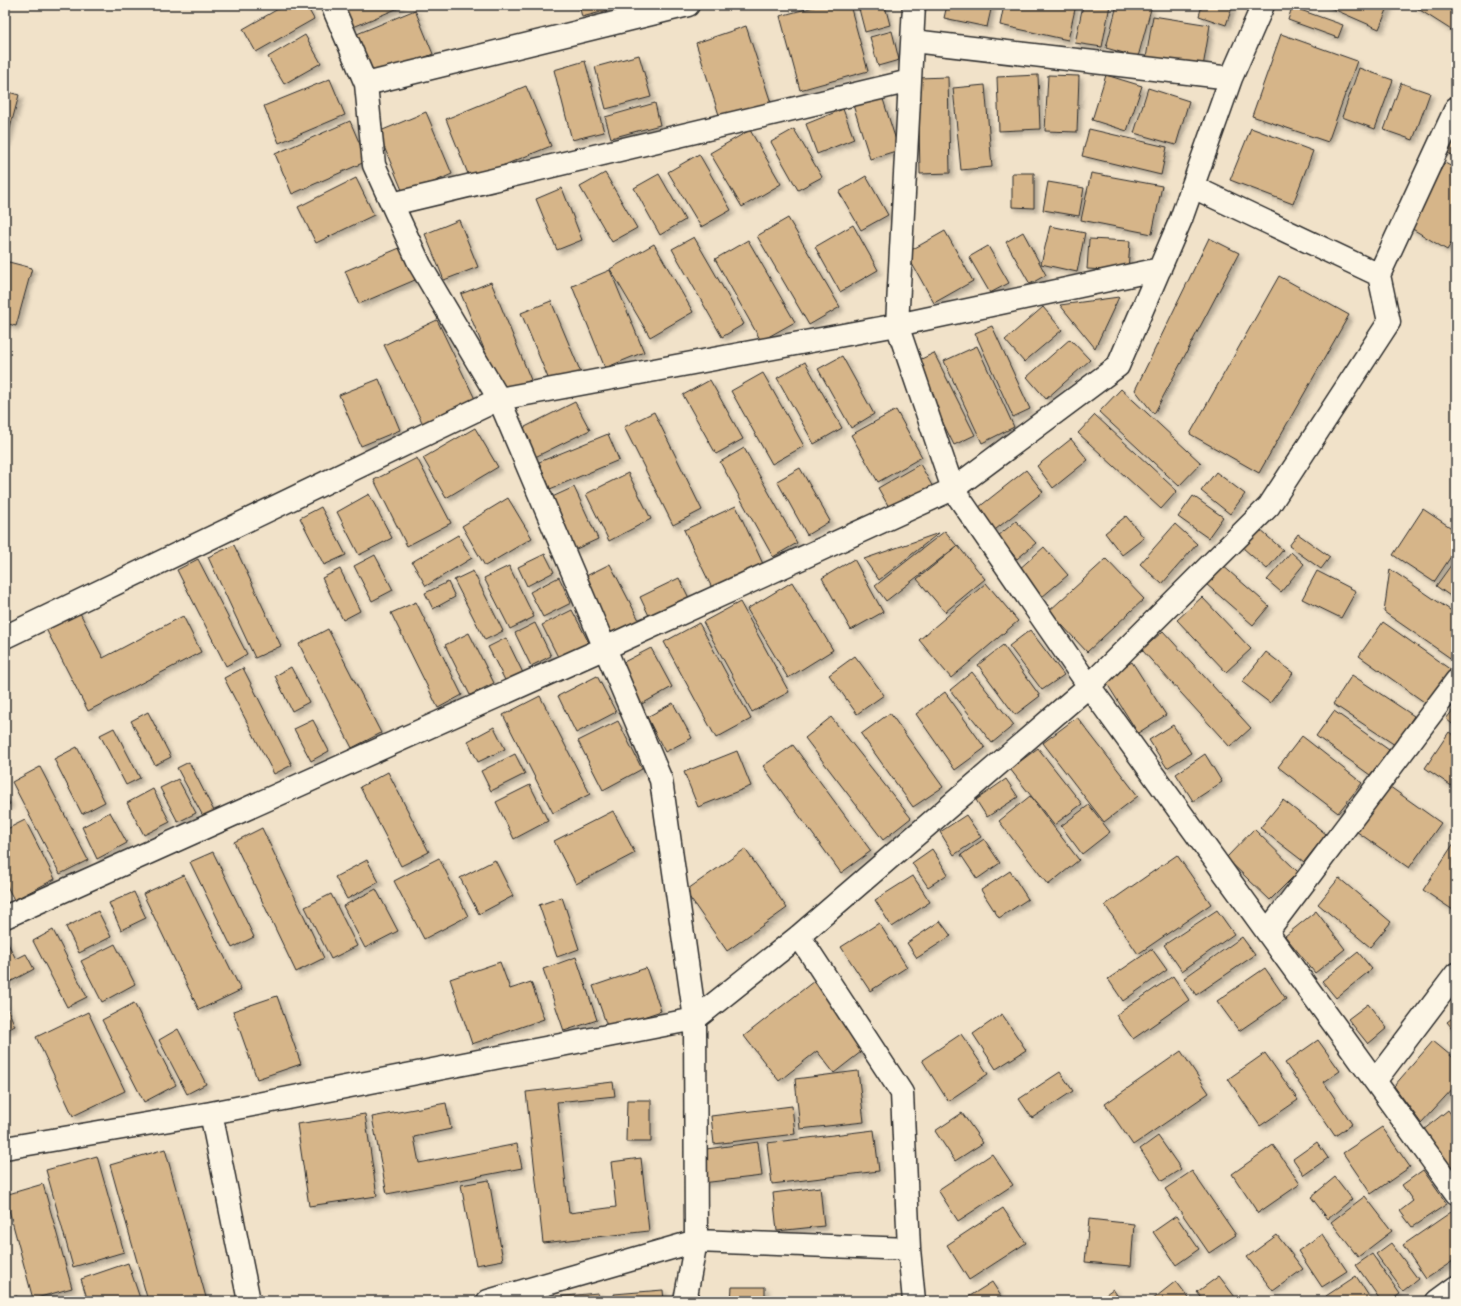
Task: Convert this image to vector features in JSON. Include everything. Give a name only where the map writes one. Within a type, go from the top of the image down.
[{"type":"street","points":[[332,5],[366,84],[374,165],[420,265],[499,399],[661,780],[695,1019],[696,1241],[685,1301]]},
{"type":"street","points":[[366,84],[688,5]]},
{"type":"street","points":[[914,5],[896,325],[953,489],[1090,686],[1456,1193]]},
{"type":"street","points":[[5,916],[605,648],[953,489],[1118,366],[1181,219],[1231,78],[1263,5]]},
{"type":"street","points":[[913,41],[1231,78]]},
{"type":"street","points":[[392,204],[910,81]]},
{"type":"street","points":[[5,1148],[211,1113],[695,1019],[799,936],[1090,686],[1269,506],[1389,322],[1380,275],[1456,108]]},
{"type":"street","points":[[1193,187],[1380,275]]},
{"type":"street","points":[[5,637],[499,399],[896,325],[1160,269]]},
{"type":"street","points":[[1267,932],[1456,681]]},
{"type":"street","points":[[799,936],[902,1093],[909,1249],[914,1301]]},
{"type":"street","points":[[1375,1081],[1456,974]]},
{"type":"street","points":[[211,1113],[249,1301]]},
{"type":"street","points":[[488,1301],[696,1241],[909,1249]]},
{"type":"street","points":[[1437,1301],[1456,1287]]},
{"type":"building","points":[[285,5],[306,5],[314,19],[256,52],[243,29]]},
{"type":"building","points":[[342,5],[401,5],[401,7],[351,28]]},
{"type":"building","points":[[579,5],[623,5],[624,6],[582,17]]},
{"type":"building","points":[[821,5],[850,5],[868,71],[800,90],[780,16]]},
{"type":"building","points":[[858,5],[888,5],[885,6],[890,25],[865,32]]},
{"type":"building","points":[[947,5],[992,5],[987,27],[944,18]]},
{"type":"building","points":[[1004,5],[1076,5],[1068,40],[1000,25]]},
{"type":"building","points":[[1083,5],[1110,5],[1102,47],[1075,43]]},
{"type":"building","points":[[1117,5],[1137,5],[1151,9],[1138,57],[1106,48]]},
{"type":"building","points":[[1202,5],[1233,5],[1226,25],[1199,16]]},
{"type":"building","points":[[1324,5],[1389,5],[1379,29]]},
{"type":"building","points":[[1412,5],[1456,5],[1456,33]]},
{"type":"building","points":[[1292,7],[1343,25],[1338,38],[1288,20]]},
{"type":"building","points":[[415,10],[433,54],[370,80],[352,36]]},
{"type":"building","points":[[1153,16],[1210,25],[1203,67],[1146,58]]},
{"type":"building","points":[[746,26],[771,103],[719,115],[696,43]]},
{"type":"building","points":[[892,31],[899,60],[878,66],[870,37]]},
{"type":"building","points":[[1281,34],[1357,61],[1328,142],[1252,116]]},
{"type":"building","points":[[305,35],[321,63],[284,84],[268,57]]},
{"type":"building","points":[[639,55],[651,97],[606,109],[595,67]]},
{"type":"building","points":[[585,61],[604,132],[572,140],[554,70]]},
{"type":"building","points":[[1359,68],[1393,80],[1375,129],[1342,117]]},
{"type":"building","points":[[1038,75],[1040,129],[999,131],[997,77]]},
{"type":"building","points":[[1048,75],[1079,76],[1077,132],[1045,131]]},
{"type":"building","points":[[1106,75],[1142,86],[1127,131],[1092,120]]},
{"type":"building","points":[[948,77],[950,173],[920,174],[918,78]]},
{"type":"building","points":[[330,79],[345,115],[279,143],[264,106]]},
{"type":"building","points":[[1401,83],[1430,93],[1413,140],[1384,130]]},
{"type":"building","points":[[985,85],[992,167],[961,170],[953,88]]},
{"type":"building","points":[[526,86],[551,146],[470,179],[446,119]]},
{"type":"building","points":[[1148,88],[1189,101],[1176,145],[1134,133]]},
{"type":"building","points":[[5,91],[19,95],[6,143],[5,143]]},
{"type":"building","points":[[882,96],[899,150],[870,159],[853,105]]},
{"type":"building","points":[[655,103],[660,125],[611,138],[605,117]]},
{"type":"building","points":[[843,109],[854,139],[817,154],[806,124]]},
{"type":"building","points":[[426,112],[452,174],[404,195],[378,132]]},
{"type":"building","points":[[350,121],[367,161],[292,194],[275,154]]},
{"type":"building","points":[[1456,122],[1456,157],[1442,150]]},
{"type":"building","points":[[1251,128],[1313,151],[1293,204],[1230,180]]},
{"type":"building","points":[[794,129],[822,177],[798,190],[771,142]]},
{"type":"building","points":[[1089,129],[1167,147],[1161,175],[1082,156]]},
{"type":"building","points":[[750,130],[781,184],[742,207],[710,153]]},
{"type":"building","points":[[699,154],[731,210],[701,227],[668,172]]},
{"type":"building","points":[[1445,163],[1456,169],[1456,236],[1447,250],[1406,225]]},
{"type":"building","points":[[605,173],[637,228],[612,242],[580,187]]},
{"type":"building","points":[[1012,173],[1034,173],[1034,208],[1012,207]]},
{"type":"building","points":[[1091,173],[1162,186],[1152,234],[1081,220]]},
{"type":"building","points":[[659,174],[685,220],[660,235],[634,188]]},
{"type":"building","points":[[866,176],[888,215],[861,230],[839,192]]},
{"type":"building","points":[[356,178],[374,215],[316,243],[298,207]]},
{"type":"building","points":[[1048,182],[1084,188],[1079,216],[1043,210]]},
{"type":"building","points":[[562,188],[582,240],[557,250],[536,199]]},
{"type":"building","points":[[788,218],[840,307],[809,325],[757,236]]},
{"type":"building","points":[[459,220],[478,267],[444,280],[425,234]]},
{"type":"building","points":[[853,225],[878,270],[840,292],[815,247]]},
{"type":"building","points":[[1050,226],[1085,233],[1077,272],[1041,264]]},
{"type":"building","points":[[945,231],[973,281],[934,303],[906,253]]},
{"type":"building","points":[[1023,232],[1046,275],[1030,284],[1006,242]]},
{"type":"building","points":[[694,237],[744,324],[722,337],[672,249]]},
{"type":"building","points":[[1209,238],[1239,253],[1154,414],[1135,390]]},
{"type":"building","points":[[1089,239],[1130,241],[1128,271],[1087,269]]},
{"type":"building","points":[[748,240],[795,322],[761,341],[715,259]]},
{"type":"building","points":[[654,244],[693,312],[650,337],[610,269]]},
{"type":"building","points":[[988,246],[1009,283],[990,293],[969,257]]},
{"type":"building","points":[[402,247],[415,280],[359,304],[345,271]]},
{"type":"building","points":[[5,261],[32,268],[16,326],[5,323]]},
{"type":"building","points":[[610,270],[644,352],[605,368],[572,286]]},
{"type":"building","points":[[1279,276],[1349,315],[1259,473],[1190,434]]},
{"type":"building","points":[[491,282],[531,380],[502,392],[461,294]]},
{"type":"building","points":[[1119,297],[1095,348],[1060,305]]},
{"type":"building","points":[[551,301],[581,373],[551,385],[521,313]]},
{"type":"building","points":[[1043,307],[1062,330],[1024,362],[1005,340]]},
{"type":"building","points":[[437,320],[475,399],[423,424],[384,345]]},
{"type":"building","points":[[992,326],[1030,409],[1013,417],[975,333]]},
{"type":"building","points":[[1070,339],[1090,360],[1046,399],[1027,377]]},
{"type":"building","points":[[977,346],[1014,427],[982,443],[944,361]]},
{"type":"building","points":[[934,353],[975,435],[954,445],[913,363]]},
{"type":"building","points":[[842,356],[874,414],[851,428],[818,369]]},
{"type":"building","points":[[805,362],[842,428],[814,444],[777,378]]},
{"type":"building","points":[[763,373],[804,446],[772,464],[731,391]]},
{"type":"building","points":[[379,379],[400,430],[361,446],[339,395]]},
{"type":"building","points":[[710,380],[743,439],[716,454],[683,395]]},
{"type":"building","points":[[1121,389],[1201,463],[1179,486],[1099,412]]},
{"type":"building","points":[[575,402],[590,430],[531,459],[517,431]]},
{"type":"building","points":[[896,410],[922,457],[878,482],[851,435]]},
{"type":"building","points":[[654,412],[702,510],[673,525],[624,427]]},
{"type":"building","points":[[1095,415],[1177,491],[1161,509],[1078,433]]},
{"type":"building","points":[[475,428],[498,467],[446,498],[423,458]]},
{"type":"building","points":[[608,434],[619,460],[550,489],[539,462]]},
{"type":"building","points":[[1071,439],[1088,460],[1053,488],[1037,466]]},
{"type":"building","points":[[744,448],[797,543],[773,557],[720,462]]},
{"type":"building","points":[[417,458],[451,523],[407,546],[374,480]]},
{"type":"building","points":[[920,464],[935,491],[893,514],[878,488]]},
{"type":"building","points":[[800,468],[830,521],[807,535],[777,481]]},
{"type":"building","points":[[1026,470],[1043,492],[991,533],[974,511]]},
{"type":"building","points":[[1216,472],[1245,494],[1230,514],[1201,491]]},
{"type":"building","points":[[628,473],[651,519],[609,541],[586,494]]},
{"type":"building","points":[[574,487],[598,539],[574,550],[550,498]]},
{"type":"building","points":[[369,494],[392,538],[359,555],[337,512]]},
{"type":"building","points":[[1193,496],[1223,517],[1208,538],[1178,517]]},
{"type":"building","points":[[508,498],[532,538],[485,566],[462,526]]},
{"type":"building","points":[[736,506],[763,564],[712,588],[684,530]]},
{"type":"building","points":[[321,507],[346,555],[324,565],[300,518]]},
{"type":"building","points":[[1423,509],[1456,531],[1456,549],[1434,582],[1393,555]]},
{"type":"building","points":[[1126,516],[1144,538],[1122,555],[1105,533]]},
{"type":"building","points":[[1016,521],[1036,543],[1017,559],[998,536]]},
{"type":"building","points":[[1175,524],[1197,544],[1162,584],[1140,564]]},
{"type":"building","points":[[1259,529],[1283,550],[1267,569],[1243,548]]},
{"type":"building","points":[[945,531],[957,546],[886,601],[875,586]]},
{"type":"building","points":[[939,533],[879,580],[864,559]]},
{"type":"building","points":[[1298,534],[1330,557],[1321,569],[1289,546]]},
{"type":"building","points":[[458,535],[472,558],[426,586],[412,562]]},
{"type":"building","points":[[234,545],[281,646],[255,658],[208,557]]},
{"type":"building","points":[[958,546],[985,579],[945,612],[917,579]]},
{"type":"building","points":[[1044,547],[1068,575],[1042,597],[1018,570]]},
{"type":"building","points":[[1291,552],[1304,564],[1281,592],[1267,580]]},
{"type":"building","points":[[545,554],[554,572],[527,586],[518,567]]},
{"type":"building","points":[[375,555],[393,590],[372,601],[354,566]]},
{"type":"building","points":[[198,559],[247,654],[226,666],[177,570]]},
{"type":"building","points":[[854,559],[883,612],[851,630],[822,578]]},
{"type":"building","points":[[1106,559],[1144,599],[1087,652],[1049,611]]},
{"type":"building","points":[[1454,561],[1456,563],[1456,600],[1436,586]]},
{"type":"building","points":[[610,564],[640,622],[611,636],[582,578]]},
{"type":"building","points":[[1222,565],[1269,606],[1253,625],[1206,584]]},
{"type":"building","points":[[509,566],[534,617],[510,629],[484,578]]},
{"type":"building","points":[[340,569],[360,611],[343,620],[322,578]]},
{"type":"building","points":[[1390,569],[1456,614],[1456,662],[1384,612]]},
{"type":"building","points":[[473,571],[503,631],[485,640],[454,580]]},
{"type":"building","points":[[1317,571],[1356,591],[1341,618],[1302,599]]},
{"type":"building","points":[[559,577],[571,603],[543,617],[530,592]]},
{"type":"building","points":[[679,578],[692,604],[653,624],[640,597]]},
{"type":"building","points":[[448,582],[455,597],[433,609],[425,593]]},
{"type":"building","points":[[792,582],[833,650],[788,678],[747,609]]},
{"type":"building","points":[[986,583],[1018,621],[951,678],[919,640]]},
{"type":"building","points":[[1202,597],[1251,649],[1226,672],[1177,620]]},
{"type":"building","points":[[416,602],[462,695],[438,708],[391,613]]},
{"type":"building","points":[[740,602],[789,692],[752,712],[703,622]]},
{"type":"building","points":[[78,609],[103,658],[183,616],[201,652],[88,711],[45,627]]},
{"type":"building","points":[[572,610],[589,643],[559,659],[542,625]]},
{"type":"building","points":[[1383,622],[1451,670],[1427,704],[1359,656]]},
{"type":"building","points":[[535,623],[551,656],[531,666],[515,633]]},
{"type":"building","points":[[699,623],[751,719],[716,738],[664,642]]},
{"type":"building","points":[[328,629],[381,733],[352,748],[299,644]]},
{"type":"building","points":[[1030,630],[1064,675],[1042,690],[1009,646]]},
{"type":"building","points":[[1163,631],[1251,728],[1230,747],[1142,650]]},
{"type":"building","points":[[469,633],[494,683],[470,695],[445,645]]},
{"type":"building","points":[[506,638],[524,675],[507,684],[488,647]]},
{"type":"building","points":[[1003,645],[1040,696],[1015,715],[978,665]]},
{"type":"building","points":[[651,648],[672,687],[640,705],[618,665]]},
{"type":"building","points":[[1266,652],[1293,673],[1270,703],[1242,682]]},
{"type":"building","points":[[855,656],[884,695],[857,714],[829,675]]},
{"type":"building","points":[[1132,662],[1166,715],[1138,733],[1104,679]]},
{"type":"building","points":[[291,667],[309,702],[292,711],[275,676]]},
{"type":"building","points":[[243,668],[292,765],[274,774],[224,678]]},
{"type":"building","points":[[972,672],[1014,725],[992,743],[950,690]]},
{"type":"building","points":[[1352,675],[1414,716],[1395,745],[1333,704]]},
{"type":"building","points":[[597,676],[616,712],[576,733],[558,696]]},
{"type":"building","points":[[945,692],[985,748],[955,770],[916,714]]},
{"type":"building","points":[[540,696],[590,794],[553,813],[503,715]]},
{"type":"building","points":[[673,703],[692,738],[665,752],[647,717]]},
{"type":"building","points":[[1456,706],[1456,727],[1446,719]]},
{"type":"building","points":[[1334,711],[1389,750],[1370,775],[1316,736]]},
{"type":"building","points":[[148,712],[171,757],[155,765],[131,721]]},
{"type":"building","points":[[890,713],[943,787],[913,807],[861,734]]},
{"type":"building","points":[[831,717],[911,818],[883,840],[805,738]]},
{"type":"building","points":[[1077,717],[1138,796],[1104,822],[1043,743]]},
{"type":"building","points":[[313,720],[329,751],[311,761],[294,729]]},
{"type":"building","points":[[618,721],[642,769],[603,790],[578,741]]},
{"type":"building","points":[[1173,725],[1191,753],[1167,768],[1149,740]]},
{"type":"building","points":[[494,727],[505,749],[478,762],[468,741]]},
{"type":"building","points":[[114,728],[140,778],[126,785],[100,735]]},
{"type":"building","points":[[1449,732],[1456,737],[1456,789],[1425,768]]},
{"type":"building","points":[[1302,736],[1362,783],[1338,813],[1278,767]]},
{"type":"building","points":[[793,745],[871,851],[841,873],[763,766]]},
{"type":"building","points":[[77,747],[105,802],[82,814],[54,759]]},
{"type":"building","points":[[1038,748],[1082,804],[1054,825],[1010,769]]},
{"type":"building","points":[[737,751],[751,786],[698,807],[684,772]]},
{"type":"building","points":[[515,754],[525,774],[491,791],[481,771]]},
{"type":"building","points":[[1205,754],[1222,782],[1193,801],[1176,774]]},
{"type":"building","points":[[189,762],[214,811],[203,816],[177,768]]},
{"type":"building","points":[[40,767],[88,860],[60,874],[12,782]]},
{"type":"building","points":[[388,772],[429,852],[401,866],[360,787]]},
{"type":"building","points":[[178,779],[196,813],[178,822],[160,788]]},
{"type":"building","points":[[1006,779],[1018,797],[987,817],[976,800]]},
{"type":"building","points":[[1386,784],[1441,823],[1409,868],[1353,829]]},
{"type":"building","points":[[530,785],[548,821],[514,839],[496,802]]},
{"type":"building","points":[[153,789],[170,822],[144,835],[127,803]]},
{"type":"building","points":[[5,794],[10,804],[5,806]]},
{"type":"building","points":[[1030,796],[1079,860],[1048,885],[999,821]]},
{"type":"building","points":[[1283,800],[1326,834],[1304,862],[1260,828]]},
{"type":"building","points":[[1089,805],[1110,832],[1082,854],[1061,826]]},
{"type":"building","points":[[613,811],[635,853],[576,884],[554,841]]},
{"type":"building","points":[[110,812],[127,843],[97,859],[82,827]]},
{"type":"building","points":[[966,815],[981,837],[954,855],[940,832]]},
{"type":"building","points":[[25,820],[55,879],[14,900],[5,882],[5,830]]},
{"type":"building","points":[[262,828],[324,958],[296,972],[234,842]]},
{"type":"building","points":[[1254,829],[1298,872],[1270,900],[1226,858]]},
{"type":"building","points":[[984,839],[1000,863],[977,879],[961,855]]},
{"type":"building","points":[[1456,840],[1456,912],[1423,890]]},
{"type":"building","points":[[745,849],[787,908],[727,951],[685,891]]},
{"type":"building","points":[[932,849],[948,874],[928,887],[912,863]]},
{"type":"building","points":[[213,852],[254,937],[232,948],[190,862]]},
{"type":"building","points":[[1177,855],[1211,904],[1138,954],[1105,905]]},
{"type":"building","points":[[439,858],[468,916],[424,939],[394,881]]},
{"type":"building","points":[[367,860],[379,882],[347,899],[335,877]]},
{"type":"building","points":[[495,860],[513,896],[479,914],[460,878]]},
{"type":"building","points":[[1010,871],[1028,899],[999,918],[981,890]]},
{"type":"building","points":[[184,875],[241,990],[199,1010],[143,894]]},
{"type":"building","points":[[913,876],[930,902],[892,927],[875,900]]},
{"type":"building","points":[[1339,878],[1391,922],[1370,947],[1318,904]]},
{"type":"building","points":[[376,889],[398,931],[365,948],[343,906]]},
{"type":"building","points":[[134,892],[146,918],[121,930],[109,903]]},
{"type":"building","points":[[331,894],[357,946],[331,959],[305,907]]},
{"type":"building","points":[[562,897],[579,949],[557,957],[539,905]]},
{"type":"building","points":[[1217,910],[1234,934],[1182,971],[1164,945]]},
{"type":"building","points":[[98,911],[111,937],[79,953],[66,927]]},
{"type":"building","points":[[1316,911],[1345,949],[1315,973],[1285,936]]},
{"type":"building","points":[[940,921],[951,936],[917,958],[907,943]]},
{"type":"building","points":[[879,923],[907,967],[870,991],[841,947]]},
{"type":"building","points":[[53,930],[87,997],[67,1007],[33,941]]},
{"type":"building","points":[[1242,937],[1255,955],[1196,995],[1184,978]]},
{"type":"building","points":[[5,938],[16,959],[26,954],[34,969],[8,983],[5,978]]},
{"type":"building","points":[[115,944],[135,984],[102,1002],[81,961]]},
{"type":"building","points":[[1152,949],[1167,970],[1123,1001],[1108,979]]},
{"type":"building","points":[[1358,952],[1372,969],[1336,998],[1322,981]]},
{"type":"building","points":[[576,957],[597,1020],[564,1031],[543,969]]},
{"type":"building","points":[[500,962],[510,989],[531,982],[544,1019],[472,1044],[450,979]]},
{"type":"building","points":[[646,968],[661,1011],[608,1029],[593,986]]},
{"type":"building","points":[[1265,968],[1286,999],[1239,1031],[1217,1001]]},
{"type":"building","points":[[1173,976],[1189,1000],[1133,1039],[1116,1015]]},
{"type":"building","points":[[814,981],[866,1048],[834,1073],[817,1051],[779,1081],[744,1036]]},
{"type":"building","points":[[277,996],[301,1064],[257,1079],[233,1011]]},
{"type":"building","points":[[5,1003],[15,1026],[5,1031]]},
{"type":"building","points":[[134,1003],[176,1085],[144,1102],[102,1020]]},
{"type":"building","points":[[1368,1004],[1387,1028],[1368,1044],[1348,1019]]},
{"type":"building","points":[[88,1012],[125,1091],[73,1116],[36,1037]]},
{"type":"building","points":[[1002,1014],[1026,1050],[996,1069],[973,1034]]},
{"type":"building","points":[[1456,1015],[1456,1033],[1447,1022]]},
{"type":"building","points":[[178,1029],[206,1084],[187,1094],[159,1040]]},
{"type":"building","points":[[961,1034],[988,1074],[948,1101],[922,1060]]},
{"type":"building","points":[[1318,1040],[1340,1071],[1324,1082],[1352,1124],[1335,1136],[1285,1063]]},
{"type":"building","points":[[1433,1041],[1456,1060],[1456,1085],[1421,1123],[1394,1086]]},
{"type":"building","points":[[1181,1051],[1209,1093],[1133,1145],[1105,1104]]},
{"type":"building","points":[[1265,1053],[1298,1100],[1260,1126],[1228,1079]]},
{"type":"building","points":[[858,1071],[864,1122],[800,1129],[795,1079]]},
{"type":"building","points":[[1060,1072],[1073,1091],[1032,1118],[1019,1099]]},
{"type":"building","points":[[613,1082],[615,1096],[557,1102],[569,1213],[616,1207],[611,1162],[641,1158],[649,1231],[543,1243],[526,1092]]},
{"type":"building","points":[[627,1100],[651,1100],[651,1142],[626,1142]]},
{"type":"building","points":[[446,1103],[451,1129],[414,1137],[419,1163],[517,1144],[522,1168],[387,1194],[372,1117]]},
{"type":"building","points":[[792,1106],[795,1134],[714,1144],[711,1116]]},
{"type":"building","points":[[1448,1110],[1456,1121],[1456,1173],[1422,1131]]},
{"type":"building","points":[[962,1113],[983,1143],[955,1161],[935,1131]]},
{"type":"building","points":[[365,1114],[377,1196],[309,1206],[297,1124]]},
{"type":"building","points":[[1382,1127],[1410,1167],[1371,1194],[1343,1153]]},
{"type":"building","points":[[874,1130],[879,1171],[772,1184],[767,1143]]},
{"type":"building","points":[[1158,1136],[1181,1169],[1162,1181],[1140,1149]]},
{"type":"building","points":[[758,1142],[762,1176],[702,1183],[699,1150]]},
{"type":"building","points":[[1317,1142],[1328,1158],[1304,1175],[1293,1159]]},
{"type":"building","points":[[1273,1145],[1300,1184],[1258,1213],[1232,1174]]},
{"type":"building","points":[[165,1149],[207,1301],[148,1301],[110,1165]]},
{"type":"building","points":[[992,1154],[1013,1185],[958,1221],[938,1190]]},
{"type":"building","points":[[97,1156],[124,1252],[73,1267],[46,1170]]},
{"type":"building","points":[[1423,1170],[1447,1204],[1412,1227],[1400,1211],[1413,1201],[1402,1185]]},
{"type":"building","points":[[1192,1171],[1236,1235],[1209,1253],[1165,1189]]},
{"type":"building","points":[[1335,1177],[1352,1199],[1328,1219],[1311,1197]]},
{"type":"building","points":[[489,1180],[503,1260],[476,1265],[461,1185]]},
{"type":"building","points":[[43,1184],[72,1288],[33,1299],[5,1195]]},
{"type":"building","points":[[820,1187],[824,1226],[777,1231],[773,1193]]},
{"type":"building","points":[[1365,1196],[1392,1231],[1358,1257],[1331,1222]]},
{"type":"building","points":[[1003,1208],[1026,1243],[969,1280],[947,1245]]},
{"type":"building","points":[[1451,1212],[1456,1220],[1456,1259],[1426,1279],[1403,1245]]},
{"type":"building","points":[[1176,1216],[1199,1249],[1176,1265],[1153,1232]]},
{"type":"building","points":[[1089,1219],[1134,1224],[1131,1266],[1085,1262]]},
{"type":"building","points":[[1322,1234],[1347,1271],[1322,1287],[1298,1251]]},
{"type":"building","points":[[1277,1235],[1303,1269],[1273,1291],[1247,1257]]},
{"type":"building","points":[[1391,1243],[1418,1279],[1403,1291],[1376,1254]]},
{"type":"building","points":[[1372,1254],[1400,1294],[1390,1301],[1381,1301],[1356,1265]]},
{"type":"building","points":[[128,1263],[141,1301],[88,1301],[81,1279]]},
{"type":"building","points":[[1219,1276],[1238,1301],[1204,1301],[1197,1292]]},
{"type":"building","points":[[1356,1276],[1372,1301],[1329,1301],[1326,1296]]},
{"type":"building","points":[[1176,1281],[1191,1301],[1152,1300]]},
{"type":"building","points":[[992,1282],[1004,1301],[962,1301]]},
{"type":"building","points":[[732,1287],[765,1287],[765,1301],[731,1301]]},
{"type":"building","points":[[1113,1289],[1121,1301],[1096,1301]]},
{"type":"building","points":[[663,1290],[664,1301],[615,1301],[614,1294]]},
{"type":"building","points":[[598,1293],[599,1301],[533,1301],[533,1299]]},
{"type":"building","points":[[17,1296],[19,1301],[5,1301],[5,1299]]}]
